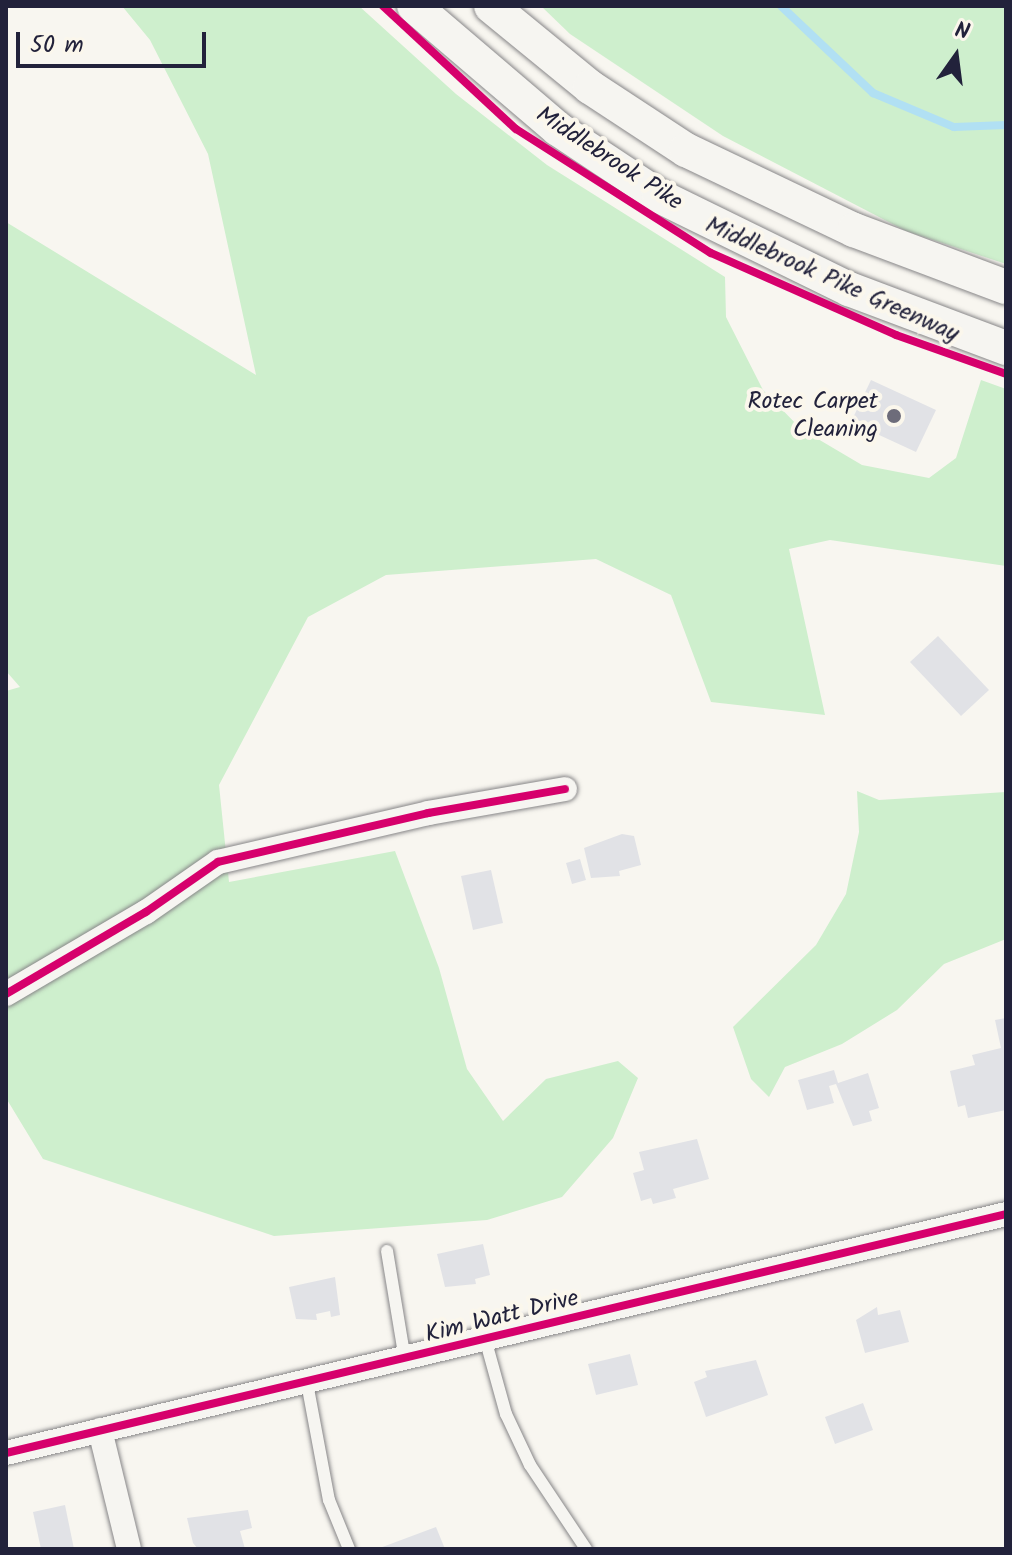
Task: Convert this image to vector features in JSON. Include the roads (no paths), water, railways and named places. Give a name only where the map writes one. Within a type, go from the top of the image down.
[{"type":"main road","name":"Middlebrook Pike","points":[[414,6],[558,129],[659,196],[849,289],[1006,348]]},
{"type":"main road","name":"Middlebrook Pike","points":[[491,6],[590,87],[686,150],[854,230],[1006,287]]},
{"type":"street","points":[[6,994],[146,912],[218,862],[428,813],[565,789]]},
{"type":"street","name":"Kim Watt Drive","points":[[6,1453],[486,1342],[1006,1214]]},
{"type":"street","points":[[100,1430],[129,1549]]},
{"type":"lane","points":[[387,1251],[405,1360]]},
{"type":"lane","points":[[486,1342],[506,1414],[530,1465],[586,1549]]},
{"type":"lane","points":[[307,1383],[329,1500],[349,1549]]},
{"type":"waterway","points":[[781,6],[873,93],[954,127],[1006,125]]},
{"type":"place","name":"Rotec Carpet Cleaning","points":[[894,416]]}]
